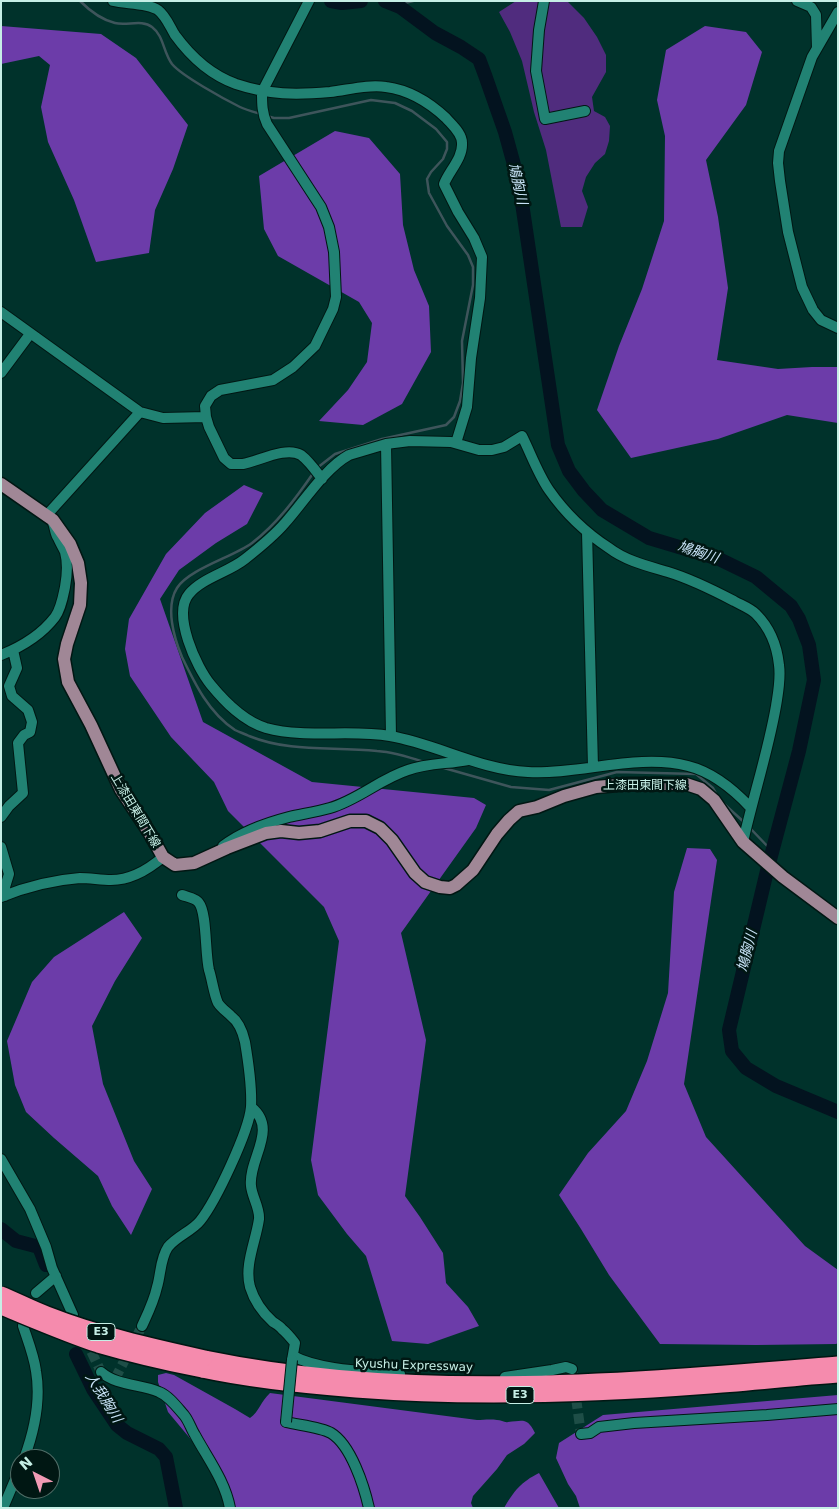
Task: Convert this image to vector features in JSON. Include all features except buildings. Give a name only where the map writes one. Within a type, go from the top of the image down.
[{"type":"highway","name":"Kyushu Expressway","points":[[1,1294],[46,1314],[204,1364],[228,1375],[308,1386],[405,1394],[517,1395],[700,1387],[838,1375]]},
{"type":"highway","name":"Kyushu Expressway","points":[[1,1307],[97,1344],[144,1358],[309,1375],[405,1382],[517,1384],[607,1381],[838,1364]]},
{"type":"main road","name":"上漆田東間下線","points":[[1,484],[24,498],[49,518],[70,544],[78,563],[81,583],[80,605],[64,659],[68,682],[91,725],[121,790],[163,857],[175,865],[194,864],[226,848],[266,832],[299,833],[320,831],[350,821],[366,822],[380,828],[392,840],[415,873],[425,882],[440,888],[450,888],[473,870],[497,834],[519,811],[537,807],[564,796],[596,787],[628,784],[686,784],[701,789],[714,800],[743,842],[783,877],[838,918]]},
{"type":"street","points":[[113,1],[145,5],[158,11],[195,59],[208,70],[235,83],[262,92],[287,94],[386,86],[403,91],[433,107],[460,134],[462,143],[460,156],[444,184],[474,238],[482,257],[480,298],[471,358],[467,407],[456,443]]},
{"type":"street","points":[[309,1],[262,92],[262,106],[263,115],[321,208],[329,227],[334,252],[336,297],[333,309],[315,346],[299,362],[273,380],[220,390],[211,396],[205,406],[209,427],[224,458],[231,464],[243,464],[285,453],[294,453],[307,461],[322,479]]},
{"type":"street","points":[[544,1],[539,30],[536,72],[545,119],[584,111]]},
{"type":"street","points":[[797,1],[810,7],[816,15],[816,49]]},
{"type":"street","points":[[838,12],[812,57],[779,151],[778,163],[788,232],[802,287],[813,310],[821,320],[838,328]]},
{"type":"street","points":[[1,312],[140,412],[163,418],[206,417]]},
{"type":"street","points":[[1,373],[30,334]]},
{"type":"street","points":[[1,655],[13,650],[45,628],[56,615],[63,598],[67,579],[67,565],[65,551],[56,536],[49,518],[140,412]]},
{"type":"street","points":[[743,842],[750,807],[761,773],[772,727],[780,683],[775,643],[770,631],[750,609],[712,589],[668,572],[637,563],[610,550],[587,532],[549,491],[522,436],[504,447],[492,450],[479,450],[456,443],[410,441],[386,444],[344,458],[322,479],[270,539],[244,561],[222,574],[204,581],[188,594],[184,603],[184,629],[209,683],[230,706],[246,719],[264,727],[286,732],[358,733],[391,736],[469,760],[503,769],[525,772],[544,773],[651,762],[690,766],[708,774],[737,793],[750,807]]},
{"type":"street","points":[[386,444],[391,736]]},
{"type":"street","points":[[587,532],[593,767]]},
{"type":"street","points":[[1,817],[9,806],[23,793],[18,742],[24,735],[30,732],[32,722],[28,710],[12,696],[9,686],[17,668],[13,650]]},
{"type":"street","points":[[210,856],[230,840],[252,830],[287,818],[331,808],[409,769],[469,760]]},
{"type":"street","points":[[1,846],[9,874],[3,897]]},
{"type":"street","points":[[3,897],[54,882],[81,878],[113,880],[127,878],[153,865],[163,857]]},
{"type":"street","points":[[142,1326],[152,1304],[158,1285],[160,1265],[168,1248],[178,1238],[199,1223],[208,1210],[248,1124],[251,1107],[250,1086],[241,1028],[234,1017],[226,1012],[218,1003],[208,963],[200,903],[182,895]]},
{"type":"street","points":[[251,1107],[259,1115],[263,1131],[252,1170],[251,1185],[259,1218],[248,1277],[260,1309],[282,1328],[295,1343],[286,1422],[326,1431],[336,1436],[353,1462],[368,1508]]},
{"type":"street","points":[[1,1159],[30,1209],[73,1315]]},
{"type":"street","points":[[36,1293],[56,1276]]},
{"type":"street","points":[[23,1326],[36,1372],[38,1391],[34,1426],[27,1449]]},
{"type":"street","points":[[293,1358],[325,1367],[429,1377],[487,1379],[566,1367],[572,1369]]},
{"type":"street","points":[[101,1372],[105,1376],[159,1392],[168,1397],[185,1417],[218,1476],[228,1498],[230,1508]]},
{"type":"street","points":[[580,1434],[590,1433],[599,1427],[634,1422],[838,1409]]},
{"type":"street","points":[[3,1508],[10,1492]]},
{"type":"shaded area","points":[[516,1],[567,1],[584,18],[606,55],[606,72],[592,97],[594,111],[605,117],[610,126],[609,141],[605,154],[595,163],[586,177],[582,191],[588,207],[582,227],[561,227],[546,150],[534,112],[522,61],[499,12]]},
{"type":"shaded area","points":[[1,26],[101,34],[136,58],[188,125],[173,169],[155,210],[149,253],[96,262],[74,200],[48,142],[41,107],[50,65],[39,56],[1,64]]},
{"type":"shaded area","points":[[705,26],[746,32],[762,52],[746,105],[706,160],[718,217],[728,288],[717,360],[778,369],[838,367],[838,423],[787,415],[718,439],[631,458],[597,410],[619,346],[642,289],[664,221],[665,136],[657,100],[666,50]]},
{"type":"shaded area","points":[[335,131],[369,138],[400,174],[403,225],[414,270],[429,306],[431,352],[402,404],[363,425],[319,421],[348,390],[367,362],[372,323],[359,302],[278,256],[264,229],[259,176]]},
{"type":"shaded area","points":[[244,485],[263,493],[247,524],[216,543],[179,570],[160,599],[203,722],[312,782],[474,798],[486,805],[476,828],[401,933],[426,1040],[405,1196],[443,1253],[446,1283],[468,1307],[479,1326],[428,1344],[392,1341],[366,1256],[318,1195],[311,1160],[339,941],[324,907],[228,811],[214,782],[171,737],[130,676],[125,649],[129,619],[166,554],[205,513]]},
{"type":"shaded area","points":[[687,848],[710,849],[717,860],[684,1084],[706,1137],[805,1246],[838,1270],[838,1343],[836,1344],[660,1344],[609,1275],[559,1195],[588,1153],[626,1111],[647,1061],[668,993],[674,892]]},
{"type":"shaded area","points":[[124,912],[142,938],[115,981],[92,1026],[103,1084],[134,1161],[152,1189],[131,1235],[112,1206],[98,1176],[26,1112],[15,1085],[7,1041],[32,982],[54,957]]},
{"type":"shaded area","points":[[166,1373],[174,1375],[250,1418],[256,1413],[270,1393],[477,1420],[524,1421],[530,1424],[535,1433],[524,1444],[507,1455],[473,1496],[471,1503],[473,1508],[227,1508],[224,1479],[168,1412],[158,1382],[158,1375]]},
{"type":"shaded area","points":[[838,1395],[838,1508],[580,1508],[576,1496],[556,1458],[559,1443],[603,1415]]},
{"type":"shaded area","points":[[539,1473],[559,1508],[504,1508],[518,1487]]},
{"type":"waterway","points":[[80,1],[87,8],[110,22],[120,24],[144,23],[152,27],[159,35],[169,59],[177,69],[224,99],[242,108],[261,114]]},
{"type":"waterway","name":"鳩胸川","points":[[331,1],[342,3],[361,1]]},
{"type":"waterway","name":"鳩胸川","points":[[385,1],[400,7],[435,33],[479,59],[505,132],[519,183],[558,445],[569,471],[602,510],[649,538],[719,559],[756,577],[791,606],[799,619],[809,645],[814,680],[799,751],[767,871],[729,1030],[732,1051],[746,1068],[776,1086],[838,1112]]},
{"type":"waterway","points":[[397,5],[413,1]]},
{"type":"waterway","points":[[267,116],[289,118],[371,100],[395,103],[412,111],[436,129],[447,142],[447,149],[443,159],[427,179],[429,193],[447,226],[468,255],[473,267],[473,285],[462,341],[463,383],[460,401],[454,417],[446,425],[382,439],[335,454],[317,468]]},
{"type":"waterway","points":[[314,472],[286,510],[261,536],[244,548],[191,575],[177,588],[173,596],[171,613],[174,632],[182,657],[210,707],[237,731],[281,745],[383,752],[424,762]]},
{"type":"waterway","points":[[444,768],[511,787],[549,790],[617,772],[696,774],[713,788],[718,797]]},
{"type":"waterway","points":[[723,803],[745,823]]},
{"type":"waterway","points":[[749,827],[772,851]]},
{"type":"waterway","name":"人我胸川","points":[[1,1229],[16,1241],[39,1247],[46,1265]]},
{"type":"waterway","name":"人我胸川","points":[[76,1354],[93,1389],[117,1425],[127,1433],[159,1449],[166,1457],[176,1508]]},
{"type":"tunnel","points":[[115,1379],[142,1326]]},
{"type":"tunnel","points":[[85,1338],[101,1372]]},
{"type":"tunnel","points":[[572,1369],[581,1434]]}]
